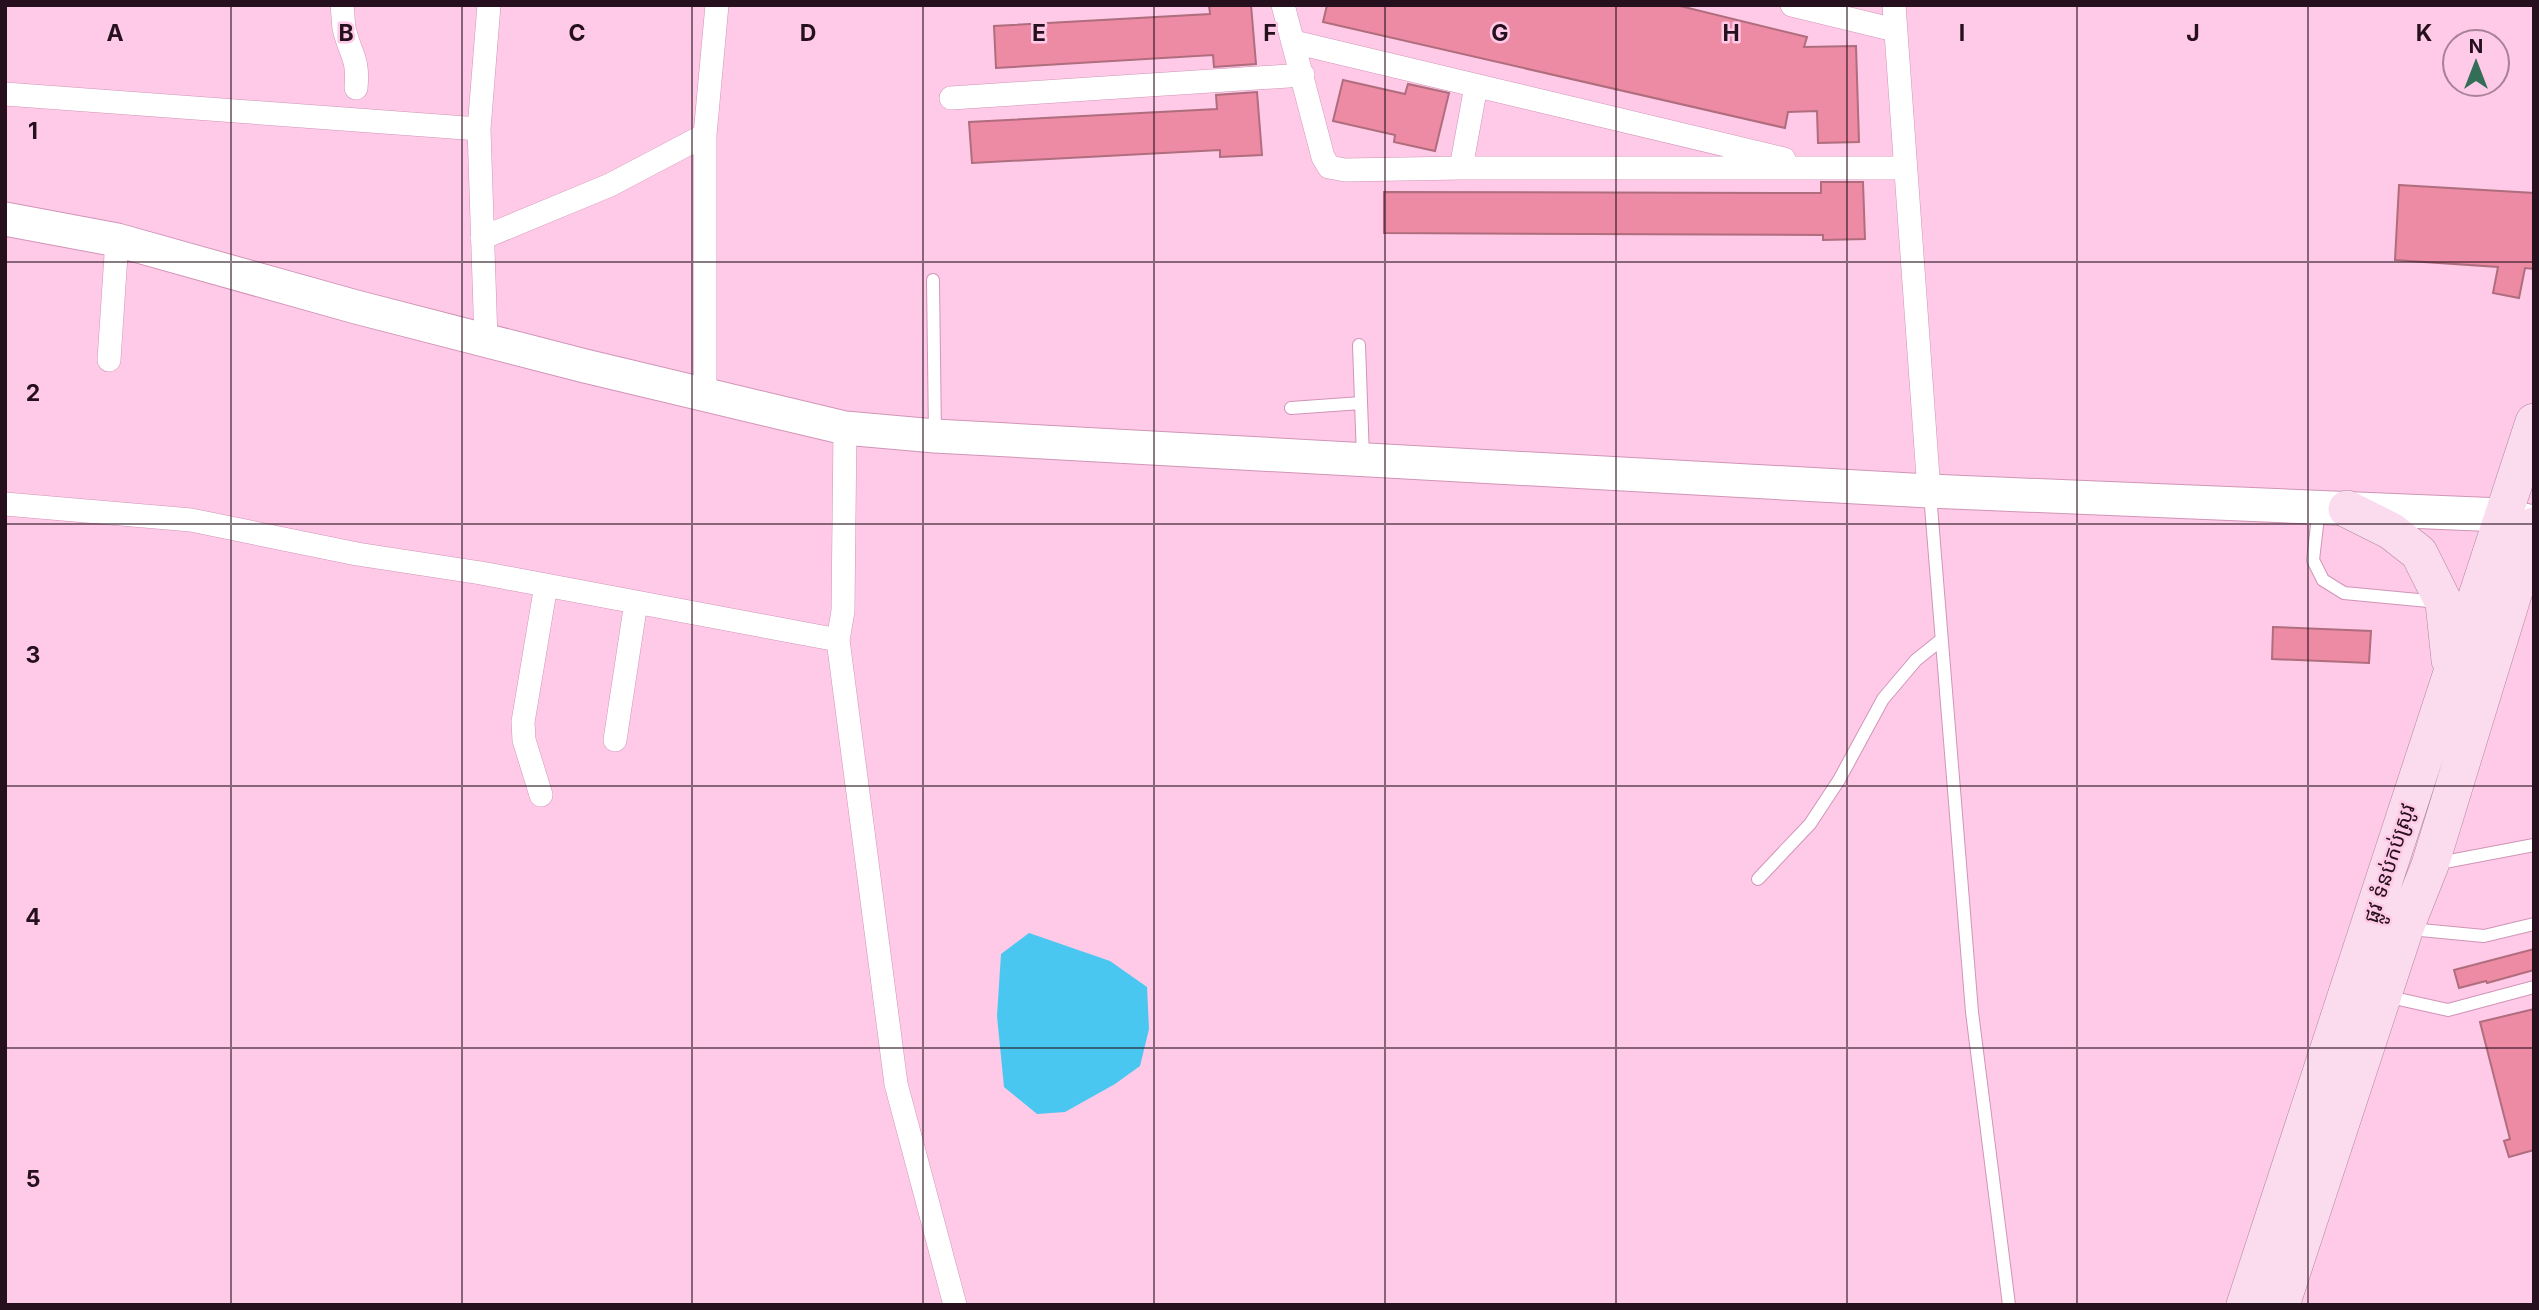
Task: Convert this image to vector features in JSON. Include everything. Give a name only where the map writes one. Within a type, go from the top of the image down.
[{"type":"main road","points":[[5,219],[117,240],[486,340],[845,428],[935,436],[1929,491],[2333,508],[2523,521]]},
{"type":"main road","name":"ផ្លូវ ទំនប់កប់ស្រូវ","points":[[2281,1305],[2405,928],[2430,865],[2523,521],[2534,422]]},
{"type":"main road","points":[[2333,508],[2390,531],[2419,553],[2444,603],[2451,671]]},
{"type":"main road","name":"ផ្លូវ ទំនប់កប់ស្រូវ","points":[[2245,1305],[2451,671],[2523,521]]},
{"type":"street","points":[[342,5],[345,29],[356,57],[356,88]]},
{"type":"street","points":[[486,340],[479,129],[489,5]]},
{"type":"street","points":[[705,394],[705,135],[718,5]]},
{"type":"street","points":[[1283,5],[1323,157],[1329,167],[1345,170],[1905,168]]},
{"type":"street","points":[[1792,5],[1895,30]]},
{"type":"street","points":[[1894,5],[1929,491]]},
{"type":"street","points":[[1294,42],[1821,168]]},
{"type":"street","points":[[951,98],[1303,75]]},
{"type":"street","points":[[1461,168],[1476,86]]},
{"type":"street","points":[[5,94],[479,129]]},
{"type":"street","points":[[482,239],[610,185],[705,135]]},
{"type":"street","points":[[109,360],[117,240]]},
{"type":"street","points":[[845,428],[843,611],[838,640],[896,1084],[955,1305]]},
{"type":"street","points":[[5,504],[191,520],[357,554],[481,573],[838,640]]},
{"type":"street","points":[[541,795],[524,740],[523,722],[546,585]]},
{"type":"street","points":[[615,740],[636,602]]},
{"type":"lane","points":[[933,280],[935,436]]},
{"type":"lane","points":[[1359,345],[1363,459]]},
{"type":"lane","points":[[1290,408],[1361,404]]},
{"type":"lane","points":[[1929,491],[1972,1012],[2009,1305]]},
{"type":"lane","points":[[2333,508],[2313,560],[2323,580],[2344,593],[2444,603]]},
{"type":"lane","points":[[1758,879],[1810,824],[1839,780],[1884,699],[1916,660],[1941,640]]},
{"type":"lane","points":[[2430,865],[2534,845]]},
{"type":"lane","points":[[2405,928],[2484,936],[2534,924]]},
{"type":"lane","points":[[2383,995],[2448,1010],[2534,987]]},
{"type":"water","points":[[1029,933],[1110,961],[1147,987],[1149,1029],[1140,1066],[1115,1084],[1065,1112],[1037,1114],[1004,1087],[997,1016],[1001,954]]},
{"type":"building","points":[[1209,5],[1251,5],[1256,64],[1214,67],[1213,55],[996,68],[994,26],[1210,14]]},
{"type":"building","points":[[1327,5],[1676,5],[1807,37],[1804,47],[1856,46],[1859,142],[1818,143],[1817,111],[1788,112],[1785,128],[1323,22]]},
{"type":"building","points":[[1343,80],[1405,94],[1408,84],[1449,93],[1435,151],[1394,142],[1395,135],[1333,121]]},
{"type":"building","points":[[1257,92],[1262,155],[1220,157],[1220,150],[972,163],[969,122],[1217,109],[1216,95]]},
{"type":"building","points":[[1821,182],[1863,182],[1865,239],[1823,240],[1823,235],[1384,233],[1384,192],[1821,193]]},
{"type":"building","points":[[2399,185],[2534,193],[2534,269],[2525,268],[2519,298],[2493,293],[2498,267],[2395,260]]},
{"type":"building","points":[[2273,627],[2371,631],[2369,663],[2272,659]]},
{"type":"building","points":[[2534,949],[2534,970],[2459,988],[2454,970]]},
{"type":"building","points":[[2534,1009],[2534,1150],[2509,1157],[2504,1141],[2510,1139],[2480,1022]]}]
